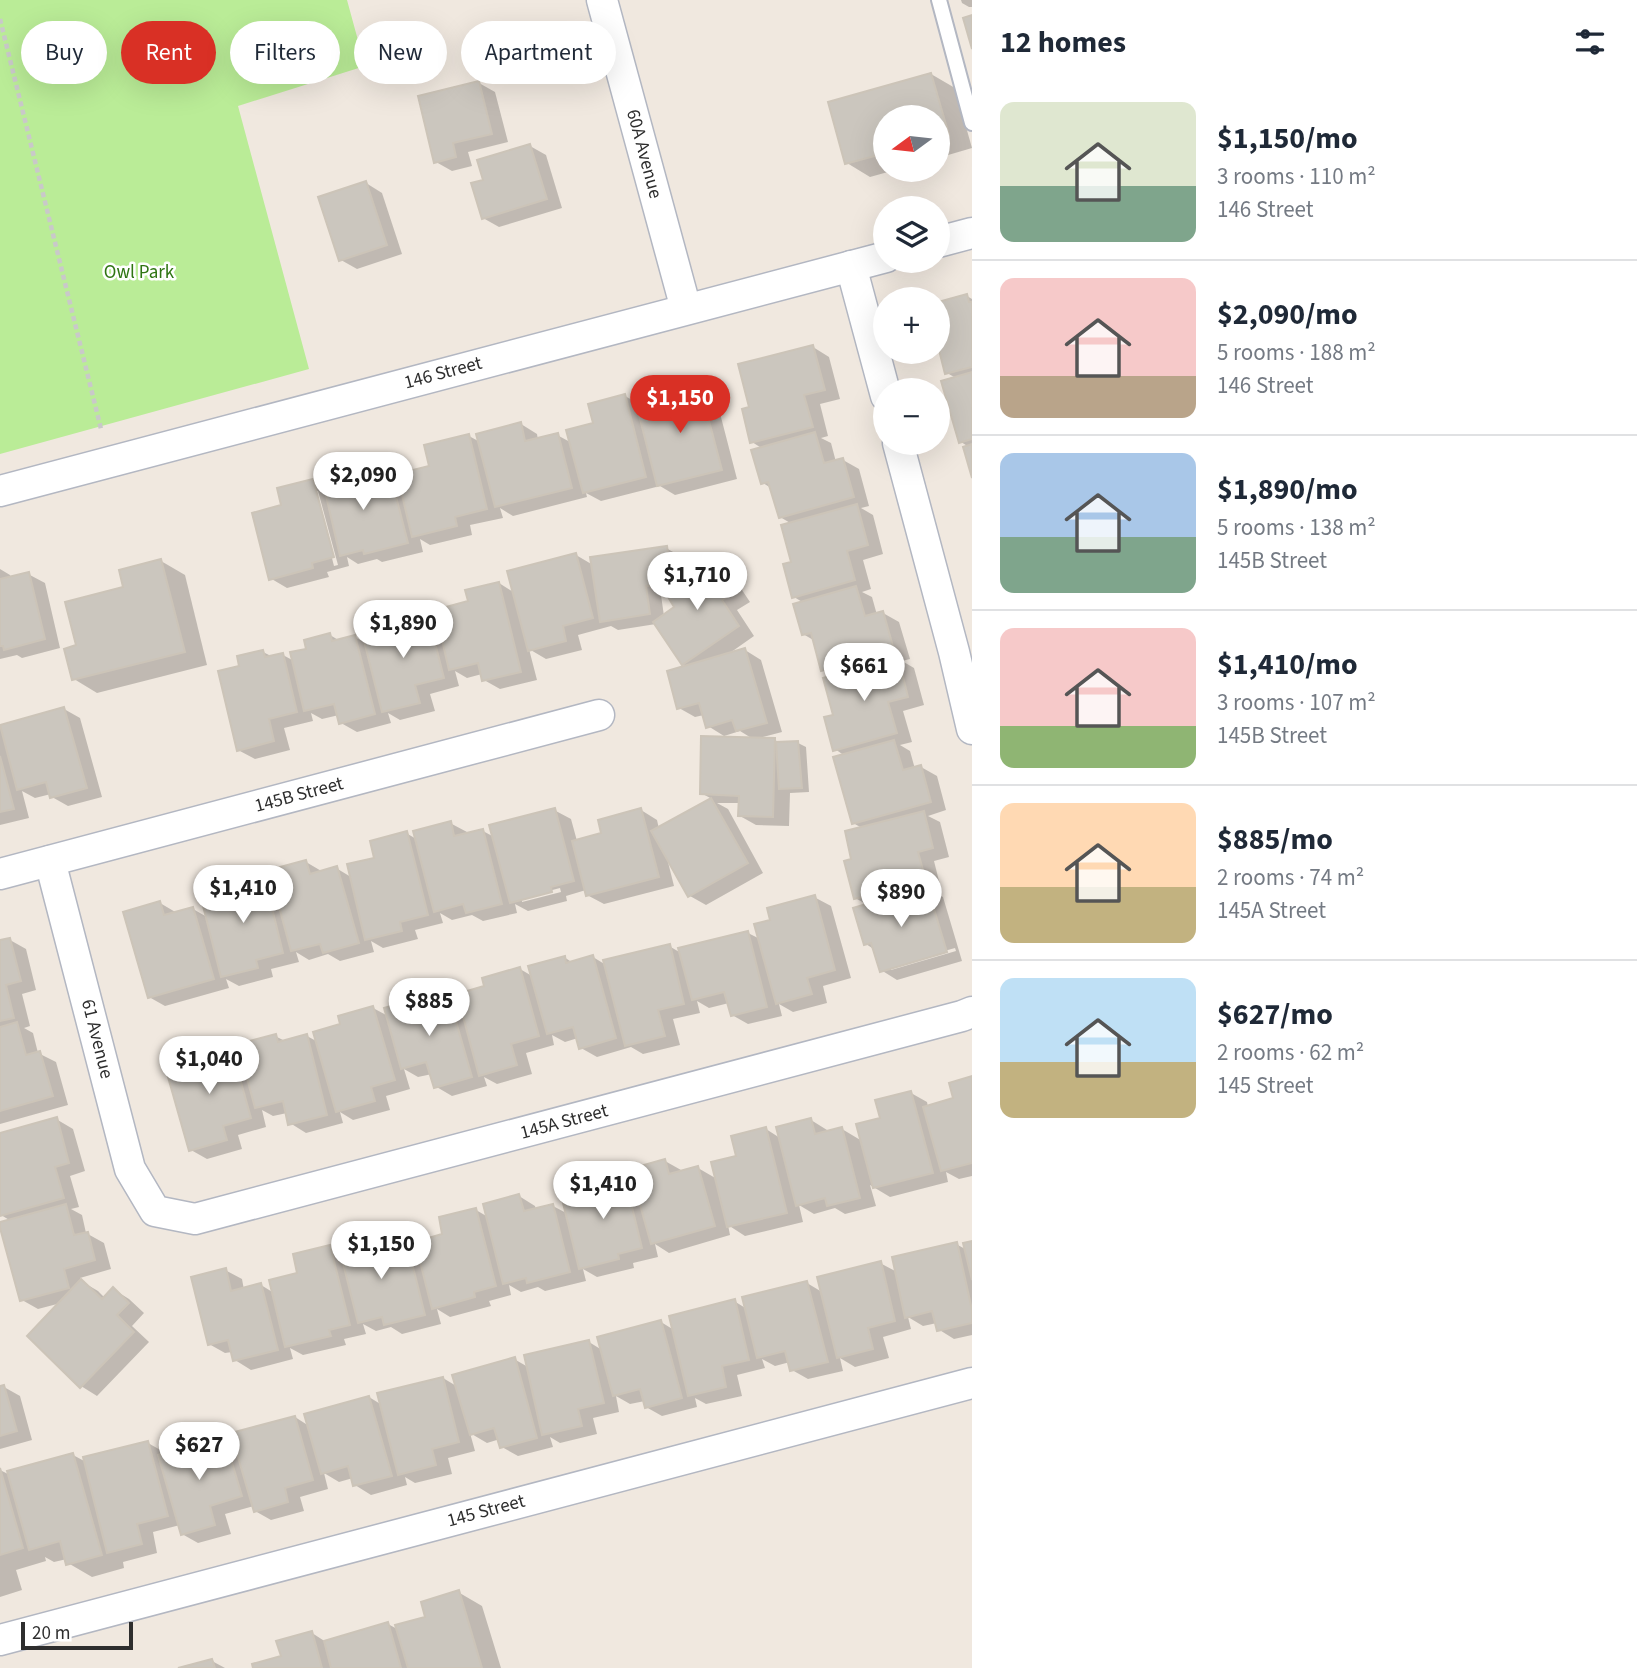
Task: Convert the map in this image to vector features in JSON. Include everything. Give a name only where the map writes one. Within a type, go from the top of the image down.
[{"type":"street","name":"60A Avenue","points":[[602,0],[686,309]]},
{"type":"street","points":[[950,239],[972,233]]},
{"type":"street","name":"146 Street","points":[[0,491],[873,260]]},
{"type":"street","points":[[851,266],[881,378]]},
{"type":"street","points":[[901,455],[972,729]]},
{"type":"street","name":"145B Street","points":[[0,874],[598,715]]},
{"type":"street","name":"61 Avenue","points":[[50,861],[130,1169],[155,1211]]},
{"type":"street","name":"145A Street","points":[[155,1211],[195,1219],[972,1012]]},
{"type":"street","name":"145 Street","points":[[0,1640],[972,1383]]},
{"type":"lane","points":[[939,0],[972,123]]},
{"type":"path","points":[[0,19],[101,430]]},
{"type":"green space","name":"Owl Park","points":[[0,0],[347,0],[354,26],[354,69],[340,74],[340,21],[230,21],[230,84],[308,84],[238,106],[309,369],[0,454]]},
{"type":"building","points":[[972,15],[972,49],[963,18]]},
{"type":"building","points":[[931,73],[940,105],[873,105],[873,156],[845,164],[828,102]]},
{"type":"building","points":[[467,84],[480,84],[492,134],[453,143],[456,157],[434,163],[418,96]]},
{"type":"building","points":[[530,144],[547,199],[482,219],[471,183],[483,180],[477,160]]},
{"type":"building","points":[[366,181],[387,245],[339,261],[318,197]]},
{"type":"building","points":[[967,294],[969,302],[972,302],[972,367],[945,374],[942,364],[950,364],[950,299]]},
{"type":"building","points":[[813,345],[825,390],[804,395],[813,427],[750,443],[742,409],[749,407],[738,364]]},
{"type":"building","points":[[972,372],[972,439],[959,443],[950,412],[950,378]]},
{"type":"building","points":[[698,379],[722,470],[657,486],[638,411],[665,404],[661,388]]},
{"type":"building","points":[[625,394],[646,477],[583,493],[566,430],[593,423],[588,404]]},
{"type":"building","points":[[521,422],[525,441],[558,433],[572,488],[495,507],[476,434]]},
{"type":"building","points":[[815,432],[824,463],[843,458],[854,497],[779,518],[768,482],[761,484],[751,450]]},
{"type":"building","points":[[469,434],[487,509],[455,517],[457,526],[412,537],[397,474],[429,466],[424,445]]},
{"type":"building","points":[[972,444],[972,478],[963,447]]},
{"type":"building","points":[[356,466],[361,484],[391,477],[408,543],[364,554],[363,550],[340,556],[321,474]]},
{"type":"building","points":[[313,479],[334,557],[312,563],[313,568],[269,580],[252,513],[281,505],[277,488]]},
{"type":"building","points":[[857,504],[868,545],[847,551],[855,580],[792,598],[783,564],[791,562],[781,525]]},
{"type":"building","points":[[667,546],[672,583],[646,586],[650,614],[600,622],[590,557]]},
{"type":"building","points":[[576,553],[593,618],[563,626],[566,641],[528,651],[507,571]]},
{"type":"building","points":[[711,558],[735,592],[722,600],[739,626],[682,665],[653,622],[674,607],[664,590]]},
{"type":"building","points":[[161,559],[185,652],[72,680],[64,649],[76,645],[65,602],[123,587],[119,570]]},
{"type":"building","points":[[29,572],[45,639],[4,650],[3,646],[0,646],[0,579]]},
{"type":"building","points":[[499,582],[521,672],[482,681],[478,663],[449,670],[435,610],[468,601],[465,590]]},
{"type":"building","points":[[856,586],[865,616],[883,611],[894,650],[821,671],[811,633],[802,635],[793,604]]},
{"type":"building","points":[[427,611],[444,678],[415,685],[420,703],[382,712],[362,633],[387,626],[386,621]]},
{"type":"building","points":[[330,633],[332,641],[355,635],[375,714],[339,724],[334,704],[304,711],[290,652],[306,649],[304,640]]},
{"type":"building","points":[[745,648],[767,723],[736,731],[732,720],[706,728],[699,703],[677,709],[667,671]]},
{"type":"building","points":[[263,650],[265,657],[283,653],[297,712],[269,719],[274,741],[237,751],[218,671],[239,666],[237,656]]},
{"type":"building","points":[[898,657],[908,697],[888,702],[897,733],[833,751],[824,717],[833,715],[823,678]]},
{"type":"building","points":[[64,707],[87,788],[50,798],[46,782],[17,790],[0,725]]},
{"type":"building","points":[[701,736],[775,738],[773,817],[738,816],[739,796],[700,794]]},
{"type":"building","points":[[894,740],[903,770],[921,765],[931,802],[852,824],[833,757]]},
{"type":"building","points":[[798,741],[802,788],[779,789],[776,742]]},
{"type":"building","points":[[0,756],[14,809],[0,812]]},
{"type":"building","points":[[711,798],[748,863],[688,897],[651,831]]},
{"type":"building","points":[[555,808],[574,881],[551,887],[552,892],[510,903],[489,825]]},
{"type":"building","points":[[641,808],[659,877],[586,896],[572,841],[601,833],[598,820]]},
{"type":"building","points":[[924,811],[933,848],[918,852],[926,881],[854,899],[844,861],[851,859],[845,831]]},
{"type":"building","points":[[451,821],[454,836],[483,829],[502,904],[466,913],[463,904],[434,912],[413,831]]},
{"type":"building","points":[[407,831],[428,915],[400,922],[402,931],[365,940],[347,864],[374,858],[370,841]]},
{"type":"building","points":[[306,860],[310,874],[337,866],[359,943],[323,953],[320,944],[291,951],[269,870]]},
{"type":"building","points":[[263,871],[283,953],[256,960],[258,968],[221,977],[202,902],[228,895],[224,881]]},
{"type":"building","points":[[927,886],[947,952],[880,972],[871,943],[864,945],[853,908]]},
{"type":"building","points":[[815,895],[835,970],[807,978],[812,994],[776,1004],[754,924],[770,920],[767,908]]},
{"type":"building","points":[[160,901],[164,915],[193,907],[214,979],[148,998],[123,912]]},
{"type":"building","points":[[748,931],[767,1007],[731,1016],[724,992],[692,1000],[678,948]]},
{"type":"building","points":[[10,938],[21,981],[6,985],[14,1018],[0,1021],[0,940]]},
{"type":"building","points":[[670,944],[684,1004],[658,1010],[665,1036],[625,1046],[603,960]]},
{"type":"building","points":[[593,955],[616,1038],[579,1049],[573,1027],[547,1034],[528,966],[565,956],[566,963]]},
{"type":"building","points":[[520,967],[539,1036],[511,1044],[517,1065],[479,1076],[457,994],[484,986],[482,978]]},
{"type":"building","points":[[447,990],[472,1077],[434,1088],[426,1062],[401,1069],[384,1008]]},
{"type":"building","points":[[373,1006],[395,1080],[371,1087],[375,1101],[336,1112],[313,1032],[340,1024],[338,1016]]},
{"type":"building","points":[[17,1022],[26,1055],[40,1051],[53,1096],[0,1111],[0,1027]]},
{"type":"building","points":[[276,1034],[278,1042],[307,1034],[327,1115],[288,1125],[283,1101],[255,1108],[238,1044]]},
{"type":"building","points":[[230,1043],[251,1118],[223,1126],[227,1140],[189,1151],[166,1070],[197,1062],[194,1053]]},
{"type":"building","points":[[972,1076],[972,1163],[941,1171],[923,1107],[953,1098],[949,1083]]},
{"type":"building","points":[[911,1091],[933,1173],[873,1188],[856,1124],[880,1118],[875,1100]]},
{"type":"building","points":[[57,1117],[69,1163],[55,1167],[64,1198],[0,1216],[0,1133]]},
{"type":"building","points":[[811,1118],[815,1134],[842,1127],[860,1198],[827,1206],[825,1198],[796,1206],[776,1127]]},
{"type":"building","points":[[766,1127],[787,1213],[727,1227],[711,1162],[736,1156],[731,1136]]},
{"type":"building","points":[[665,1159],[669,1174],[698,1166],[715,1226],[651,1244],[630,1169]]},
{"type":"building","points":[[623,1170],[642,1248],[618,1254],[619,1259],[579,1269],[563,1203],[590,1196],[586,1179]]},
{"type":"building","points":[[519,1194],[524,1211],[553,1204],[570,1272],[527,1283],[526,1278],[503,1284],[483,1204]]},
{"type":"building","points":[[66,1204],[74,1235],[88,1232],[95,1260],[64,1269],[69,1288],[20,1301],[0,1222]]},
{"type":"building","points":[[476,1208],[496,1286],[474,1292],[475,1297],[432,1309],[415,1242],[442,1234],[439,1217]]},
{"type":"building","points":[[373,1234],[377,1250],[407,1243],[425,1315],[384,1325],[382,1317],[358,1323],[338,1243]]},
{"type":"building","points":[[972,1241],[972,1280],[963,1243]]},
{"type":"building","points":[[957,1242],[972,1310],[972,1323],[937,1331],[932,1311],[905,1318],[892,1257]]},
{"type":"building","points":[[330,1245],[350,1325],[329,1330],[331,1336],[285,1347],[269,1280],[297,1273],[293,1254]]},
{"type":"building","points":[[881,1261],[895,1321],[868,1328],[873,1349],[837,1358],[817,1277]]},
{"type":"building","points":[[226,1268],[231,1291],[261,1283],[278,1350],[233,1361],[228,1340],[208,1345],[191,1277]]},
{"type":"building","points":[[81,1279],[102,1299],[113,1287],[129,1303],[117,1315],[134,1332],[80,1388],[27,1336]]},
{"type":"building","points":[[807,1281],[828,1362],[790,1371],[785,1351],[757,1358],[742,1297]]},
{"type":"building","points":[[735,1299],[749,1360],[722,1366],[726,1387],[688,1396],[669,1316]]},
{"type":"building","points":[[661,1320],[682,1398],[645,1408],[640,1389],[613,1396],[597,1337]]},
{"type":"building","points":[[589,1340],[604,1403],[578,1409],[582,1426],[542,1435],[524,1355]]},
{"type":"building","points":[[515,1357],[537,1438],[500,1448],[494,1428],[470,1435],[452,1375]]},
{"type":"building","points":[[443,1377],[459,1442],[432,1449],[436,1465],[398,1475],[377,1393]]},
{"type":"building","points":[[4,1385],[17,1431],[0,1436],[0,1386]]},
{"type":"building","points":[[369,1396],[392,1476],[353,1486],[348,1466],[321,1474],[304,1414]]},
{"type":"building","points":[[295,1416],[313,1480],[285,1488],[288,1502],[254,1512],[231,1433]]},
{"type":"building","points":[[224,1436],[242,1496],[210,1506],[215,1525],[181,1535],[158,1455]]},
{"type":"building","points":[[148,1441],[168,1516],[137,1524],[142,1544],[107,1553],[83,1457]]},
{"type":"building","points":[[73,1453],[102,1555],[66,1565],[60,1541],[29,1550],[7,1471]]},
{"type":"building","points":[[0,1468],[23,1548],[0,1555]]},
{"type":"building","points":[[459,1590],[482,1668],[408,1668],[395,1625],[425,1617],[421,1602]]},
{"type":"building","points":[[388,1622],[401,1668],[331,1668],[324,1641]]},
{"type":"building","points":[[312,1631],[322,1668],[253,1668],[252,1664],[281,1656],[276,1641]]},
{"type":"building","points":[[212,1659],[215,1668],[178,1668]]}]
